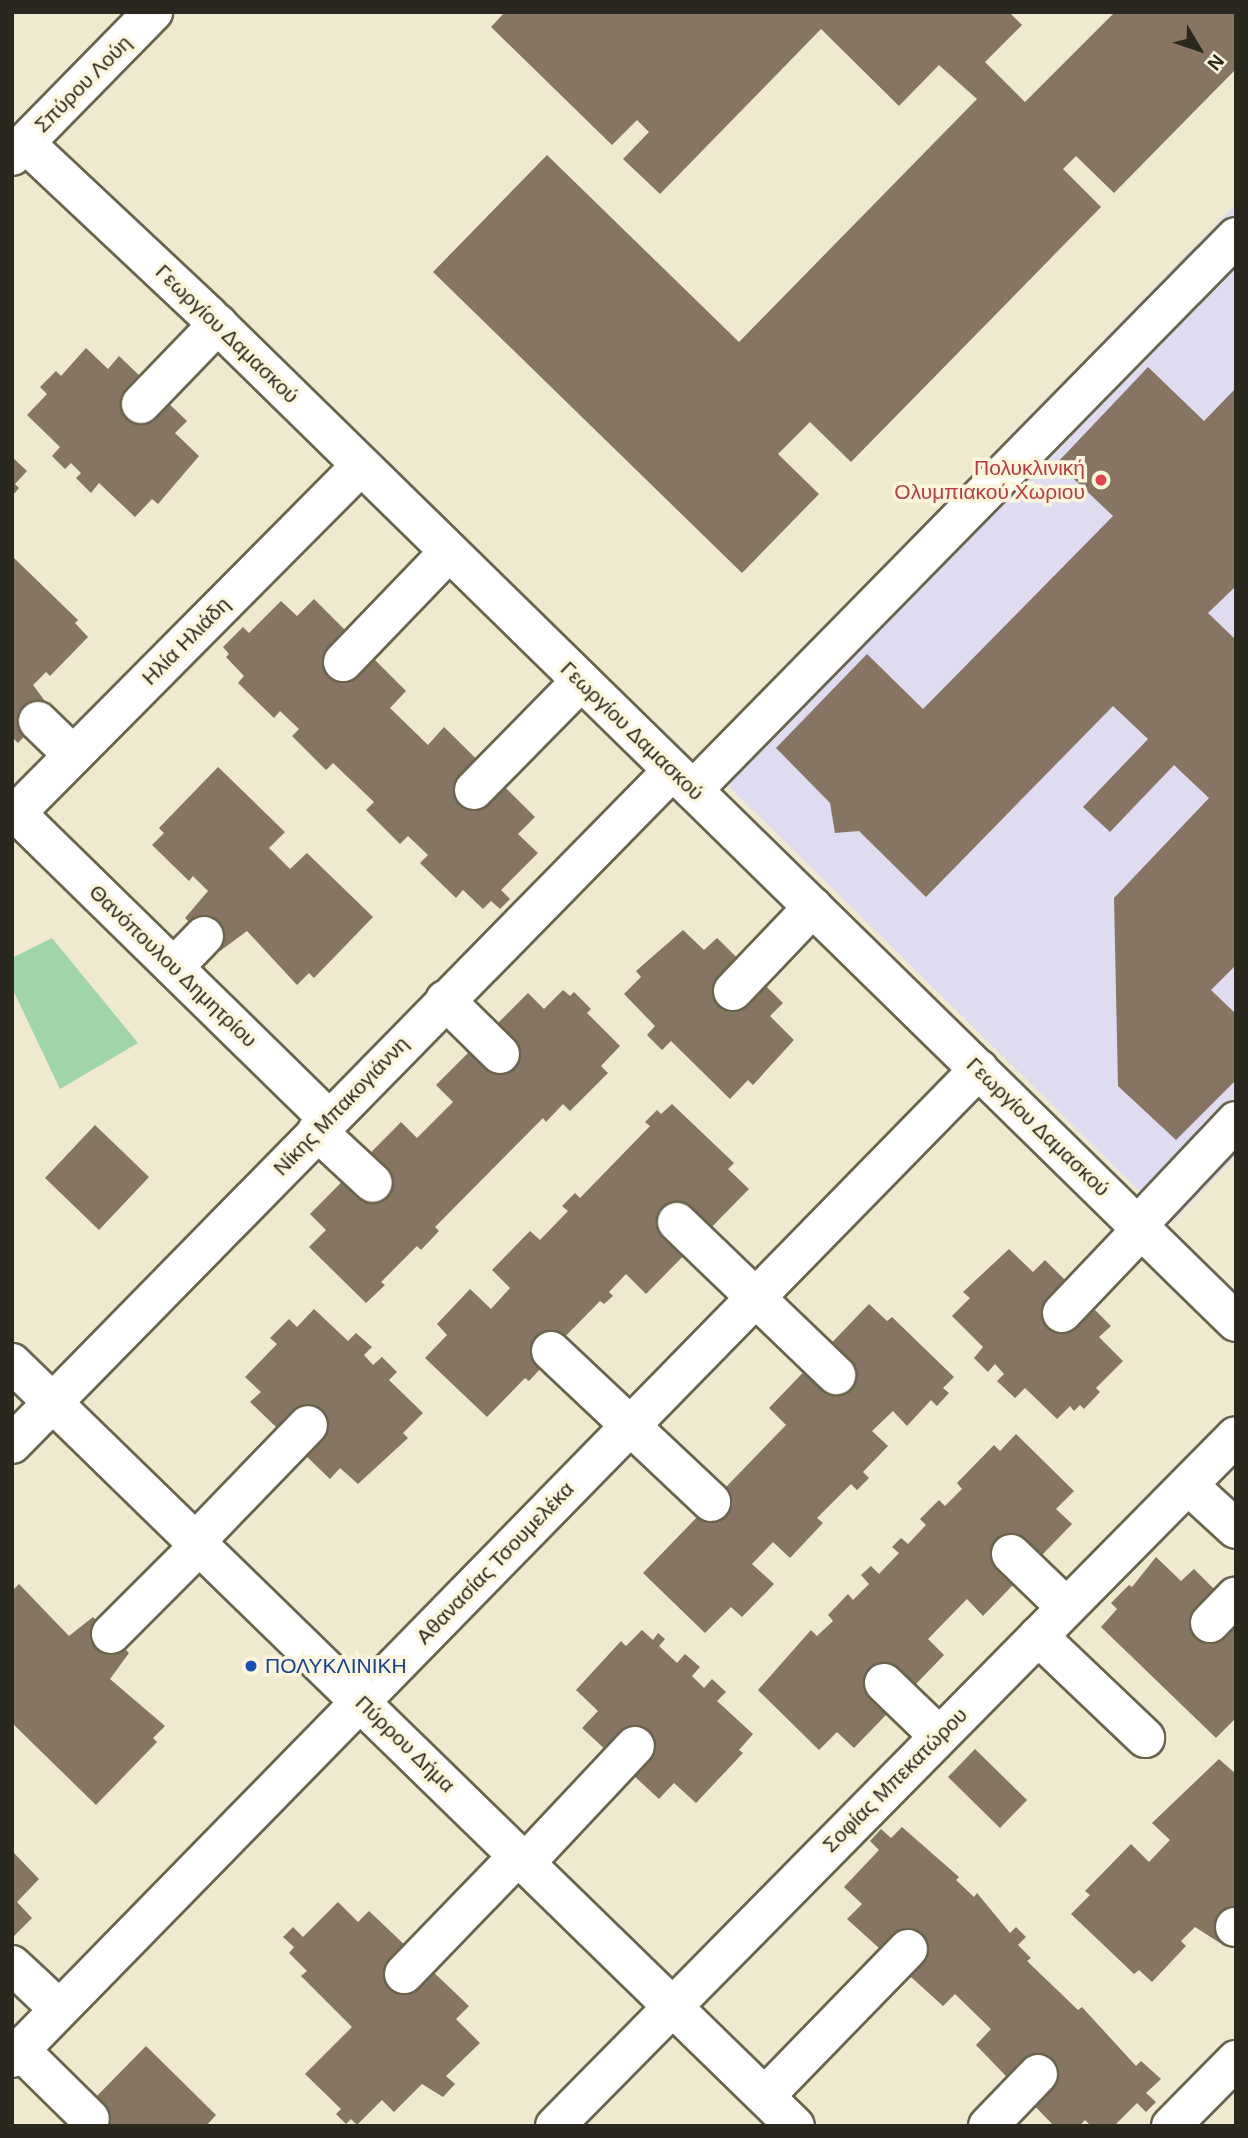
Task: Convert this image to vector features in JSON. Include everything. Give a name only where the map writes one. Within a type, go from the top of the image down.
[{"type":"street","name":"Σπύρου Λούη","points":[[19,149],[153,12]]},
{"type":"street","name":"Γεωργίου Δαμασκού","points":[[19,149],[218,324],[1236,1322]]},
{"type":"street","name":"Νίκης Μπακογιάννη","points":[[12,1444],[444,1000],[682,780],[1236,237]]},
{"type":"street","points":[[141,404],[218,324]]},
{"type":"street","name":"Ηλία Ηλιάδη","points":[[14,815],[361,466]]},
{"type":"street","points":[[343,662],[449,552]]},
{"type":"street","points":[[474,790],[581,681]]},
{"type":"street","points":[[38,722],[73,755]]},
{"type":"street","name":"Θανόπουλου Δημητρίου","points":[[14,815],[174,967],[323,1125],[373,1183]]},
{"type":"street","points":[[733,991],[813,907]]},
{"type":"street","points":[[174,967],[204,936]]},
{"type":"street","points":[[444,1000],[500,1054]]},
{"type":"street","name":"Αθανασίας Τσουμελέκα","points":[[16,2054],[979,1069]]},
{"type":"street","points":[[1062,1313],[1236,1121]]},
{"type":"street","points":[[677,1222],[836,1375]]},
{"type":"street","points":[[551,1351],[711,1502]]},
{"type":"street","name":"Πύρρου Δήμα","points":[[12,1363],[673,2005],[771,2113]]},
{"type":"street","points":[[111,1634],[308,1425]]},
{"type":"street","name":"Σοφίας Μπεκατώρου","points":[[555,2126],[1236,1436]]},
{"type":"street","points":[[1188,1485],[1236,1529]]},
{"type":"street","points":[[1011,1554],[1066,1607]]},
{"type":"street","points":[[1210,1623],[1236,1595]]},
{"type":"street","points":[[1038,1636],[1145,1738]]},
{"type":"street","points":[[884,1683],[939,1736]]},
{"type":"street","points":[[404,1974],[635,1746]]},
{"type":"street","points":[[771,2113],[908,1948]]},
{"type":"street","points":[[12,1965],[59,2010]]},
{"type":"street","points":[[16,2054],[90,2119]]},
{"type":"street","points":[[1171,2126],[1236,2060]]},
{"type":"street","points":[[989,2126],[1038,2074]]},
{"type":"shaded area","name":"Πολυκλινική Ολυμπιακού Χωριου","points":[[1236,204],[1236,1155],[1172,1223],[698,756]]},
{"type":"green space","points":[[52,938],[138,1043],[60,1089],[12,988],[12,958]]},
{"type":"building","points":[[505,12],[1009,12],[1022,25],[985,62],[1025,102],[1115,12],[1236,12],[1236,69],[1114,193],[1076,156],[1063,169],[1101,207],[851,462],[810,422],[778,454],[819,494],[742,573],[433,272],[547,155],[739,342],[977,99],[939,65],[899,106],[821,29],[660,194],[623,159],[649,132],[637,120],[612,145],[491,27]]},
{"type":"building","points":[[86,348],[108,369],[119,356],[187,421],[175,433],[199,456],[158,504],[152,499],[135,517],[99,483],[91,493],[76,478],[81,473],[71,463],[65,469],[52,456],[60,447],[27,415],[47,394],[40,387],[56,371],[61,376]]},
{"type":"building","points":[[1148,367],[1204,421],[1236,388],[1236,586],[1208,613],[1236,640],[1236,965],[1211,990],[1236,1014],[1236,1080],[1176,1140],[1118,1086],[1114,898],[1209,798],[1174,765],[1110,832],[1083,807],[1148,739],[1113,706],[926,897],[859,831],[835,833],[830,803],[776,748],[867,654],[923,709],[1113,516],[1057,463]]},
{"type":"building","points":[[12,457],[27,471],[15,484],[19,488],[12,496]]},
{"type":"building","points":[[14,558],[78,620],[75,623],[88,637],[50,676],[46,672],[33,685],[51,709],[18,743],[12,737]]},
{"type":"building","points":[[314,599],[406,691],[390,708],[428,745],[444,727],[535,817],[518,834],[538,853],[501,890],[510,899],[500,909],[491,901],[483,909],[463,890],[456,898],[420,863],[428,855],[408,836],[400,844],[366,810],[374,802],[333,763],[326,770],[292,736],[299,729],[280,711],[274,718],[238,683],[244,676],[226,657],[229,654],[223,647],[243,627],[249,633],[281,601],[297,616]]},
{"type":"building","points":[[218,767],[285,832],[269,848],[290,869],[307,853],[373,917],[314,978],[309,973],[297,985],[247,931],[220,951],[185,918],[208,891],[193,876],[189,881],[152,845],[164,833],[159,828]]},
{"type":"building","points":[[683,930],[704,950],[717,938],[783,1003],[770,1016],[794,1040],[753,1085],[748,1080],[730,1099],[671,1041],[662,1050],[647,1035],[655,1026],[624,994],[641,977],[636,971]]},
{"type":"building","points":[[563,990],[570,996],[574,992],[591,1009],[587,1013],[620,1046],[601,1066],[608,1073],[570,1111],[563,1104],[546,1122],[543,1118],[435,1227],[439,1231],[421,1250],[417,1246],[381,1282],[385,1285],[366,1303],[309,1247],[326,1230],[310,1214],[401,1122],[417,1138],[453,1102],[436,1085],[528,993],[544,1009]]},
{"type":"building","points":[[672,1104],[734,1163],[728,1169],[749,1189],[646,1294],[626,1274],[609,1292],[613,1296],[604,1304],[600,1301],[539,1363],[542,1367],[529,1381],[525,1378],[487,1417],[425,1358],[447,1335],[437,1324],[470,1289],[491,1309],[510,1288],[492,1270],[530,1231],[540,1240],[568,1211],[562,1206],[575,1193],[580,1198],[650,1126],[645,1122],[657,1110],[661,1114]]},
{"type":"building","points":[[95,1125],[149,1177],[99,1230],[45,1178]]},
{"type":"building","points":[[1009,1249],[1033,1272],[1045,1260],[1111,1326],[1099,1337],[1123,1361],[1096,1388],[1100,1392],[1084,1409],[1080,1405],[1074,1411],[1070,1406],[1057,1419],[1025,1388],[1015,1398],[997,1381],[1004,1374],[995,1364],[988,1372],[974,1358],[983,1347],[952,1316],[970,1298],[963,1292]]},
{"type":"building","points":[[869,1304],[887,1321],[892,1317],[954,1377],[943,1388],[949,1393],[937,1406],[931,1400],[907,1426],[893,1411],[872,1431],[888,1446],[863,1472],[869,1478],[857,1490],[851,1484],[817,1518],[823,1523],[790,1558],[773,1542],[752,1564],[774,1584],[742,1617],[731,1607],[705,1633],[643,1573],[786,1425],[769,1408]]},
{"type":"building","points":[[314,1309],[348,1341],[356,1333],[372,1347],[364,1355],[373,1365],[382,1357],[397,1372],[389,1380],[423,1413],[403,1433],[408,1438],[358,1484],[340,1468],[330,1479],[250,1402],[261,1392],[245,1377],[277,1344],[270,1338],[289,1319],[297,1327]]},
{"type":"building","points":[[1016,1434],[1074,1491],[1056,1509],[1072,1524],[983,1616],[967,1599],[928,1639],[944,1655],[854,1748],[837,1732],[819,1750],[758,1690],[811,1630],[817,1636],[833,1621],[828,1615],[848,1594],[853,1600],[869,1584],[861,1575],[871,1566],[879,1574],[899,1553],[892,1547],[901,1538],[908,1544],[926,1525],[920,1519],[939,1500],[945,1506],[962,1489],[957,1483],[994,1445],[1000,1451]]},
{"type":"building","points":[[1156,1557],[1181,1581],[1194,1569],[1236,1611],[1236,1718],[1216,1738],[1101,1627],[1117,1609],[1111,1603],[1129,1585],[1132,1587]]},
{"type":"building","points":[[19,1584],[69,1636],[93,1617],[129,1653],[110,1679],[165,1726],[153,1738],[157,1742],[96,1805],[12,1723],[12,1591]]},
{"type":"building","points":[[642,1630],[653,1640],[658,1633],[665,1639],[659,1646],[677,1663],[685,1654],[700,1667],[692,1676],[704,1688],[712,1679],[726,1692],[717,1701],[753,1734],[739,1750],[743,1753],[696,1803],[674,1783],[659,1799],[582,1728],[598,1711],[576,1690],[621,1641],[626,1646]]},
{"type":"building","points":[[975,1749],[1027,1800],[1000,1828],[948,1777]]},
{"type":"building","points":[[1219,1759],[1236,1774],[1236,1926],[1220,1943],[1195,1927],[1181,1941],[1186,1946],[1152,1982],[1139,1970],[1134,1974],[1071,1914],[1090,1895],[1085,1891],[1131,1844],[1149,1862],[1170,1840],[1152,1823]]},
{"type":"building","points":[[902,1827],[959,1877],[956,1880],[974,1897],[977,1893],[1010,1933],[1016,1927],[1026,1937],[1018,1945],[1031,1958],[1027,1961],[1078,2010],[1082,2007],[1136,2066],[1141,2061],[1161,2079],[1146,2093],[1156,2102],[1146,2112],[1137,2103],[1114,2126],[1091,2126],[1085,2120],[1079,2126],[1054,2126],[976,2045],[991,2029],[955,1994],[943,2006],[847,1919],[862,1904],[844,1887],[879,1850],[870,1841],[881,1829],[891,1838]]},
{"type":"building","points":[[12,1845],[13,1852],[39,1879],[17,1902],[32,1918],[12,1938]]},
{"type":"building","points":[[338,1902],[358,1922],[369,1911],[469,2006],[456,2019],[480,2043],[446,2076],[455,2084],[443,2097],[422,2084],[394,2112],[382,2100],[357,2125],[351,2119],[346,2124],[336,2114],[341,2109],[305,2074],[352,2027],[301,1976],[307,1971],[289,1953],[294,1947],[283,1937],[293,1927],[303,1937]]},
{"type":"building","points":[[146,2046],[216,2115],[206,2126],[84,2126],[93,2100]]},
{"type":"place","name":"Πολυκλινική Ολυμπιακού Χωριου","points":[[1101,480]]},
{"type":"place","name":"ΠΟΛΥΚΛΙΝΙΚΗ","points":[[251,1666]]}]
